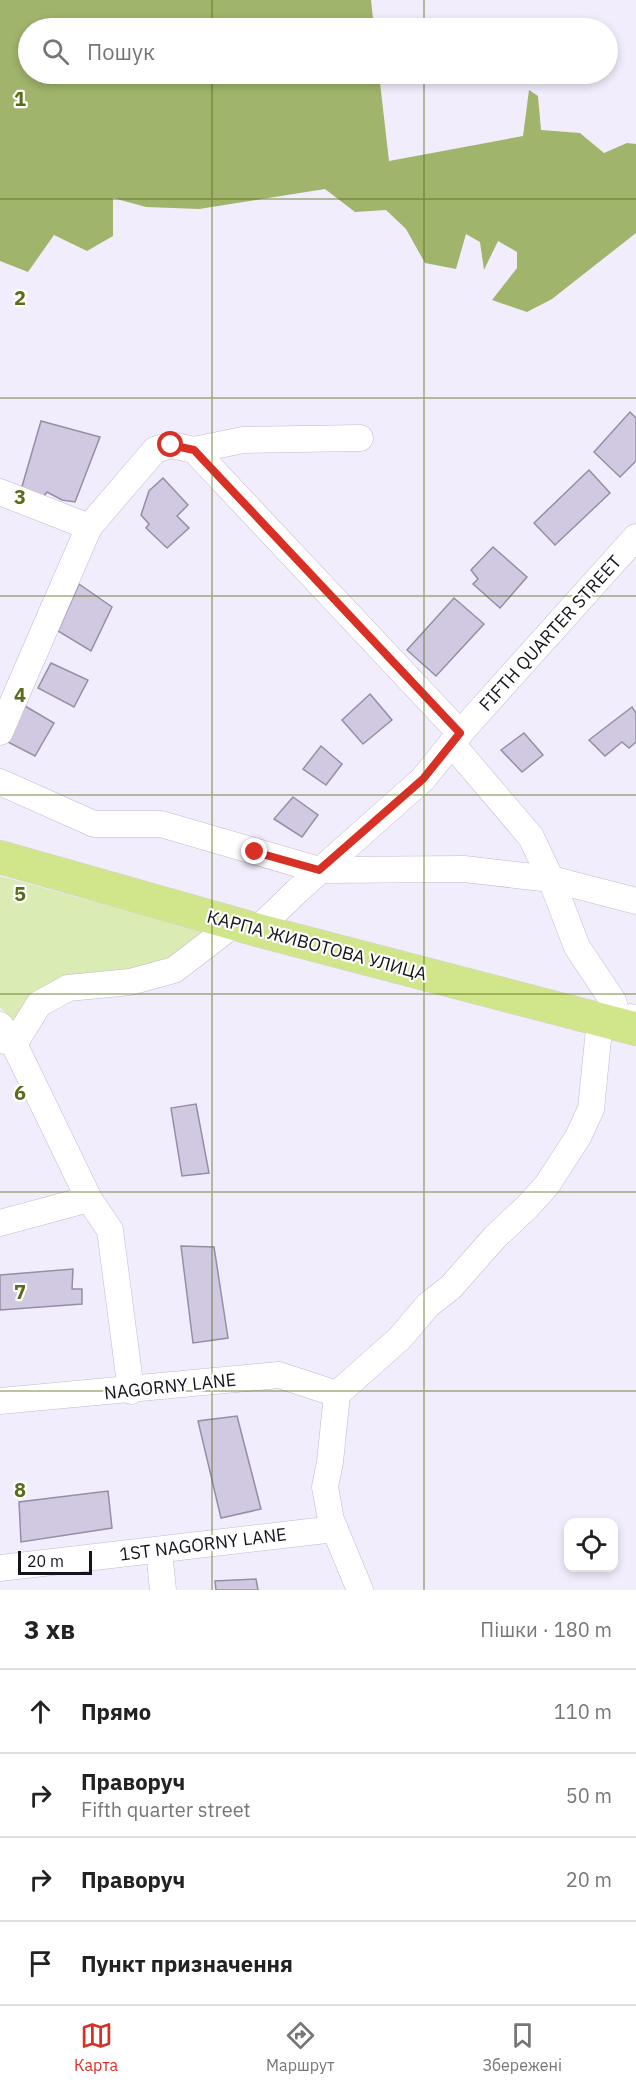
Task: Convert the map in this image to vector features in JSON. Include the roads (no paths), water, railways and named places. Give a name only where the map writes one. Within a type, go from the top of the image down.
[{"type":"main road","name":"КАРПА ЖИВОТОВА УЛИЦА","points":[[0,856],[246,927],[623,1021]]},
{"type":"street","points":[[0,732],[89,527],[155,450],[171,445],[194,450],[243,440],[360,438]]},
{"type":"street","points":[[194,450],[456,738],[531,837],[551,879],[577,947],[613,1001],[623,1021],[591,1109],[578,1137],[547,1185],[528,1208],[495,1237],[451,1287],[428,1305],[400,1338],[337,1394],[325,1487],[335,1529],[360,1590]]},
{"type":"street","points":[[0,492],[89,527]]},
{"type":"street","name":"FIFTH QUARTER STREET","points":[[5,1036],[39,1004],[68,987],[130,982],[174,970],[246,927],[319,870],[423,779],[456,738],[636,537]]},
{"type":"street","points":[[0,782],[94,824],[161,824],[319,870],[464,869],[551,879],[636,901]]},
{"type":"street","points":[[5,1036],[89,1199],[111,1230],[131,1391]]},
{"type":"street","points":[[0,1223],[89,1199]]},
{"type":"street","name":"NAGORNY LANE","points":[[0,1401],[279,1376],[337,1394]]},
{"type":"street","name":"1ST NAGORNY LANE","points":[[0,1568],[335,1529]]},
{"type":"street","points":[[159,1550],[163,1590]]}]
